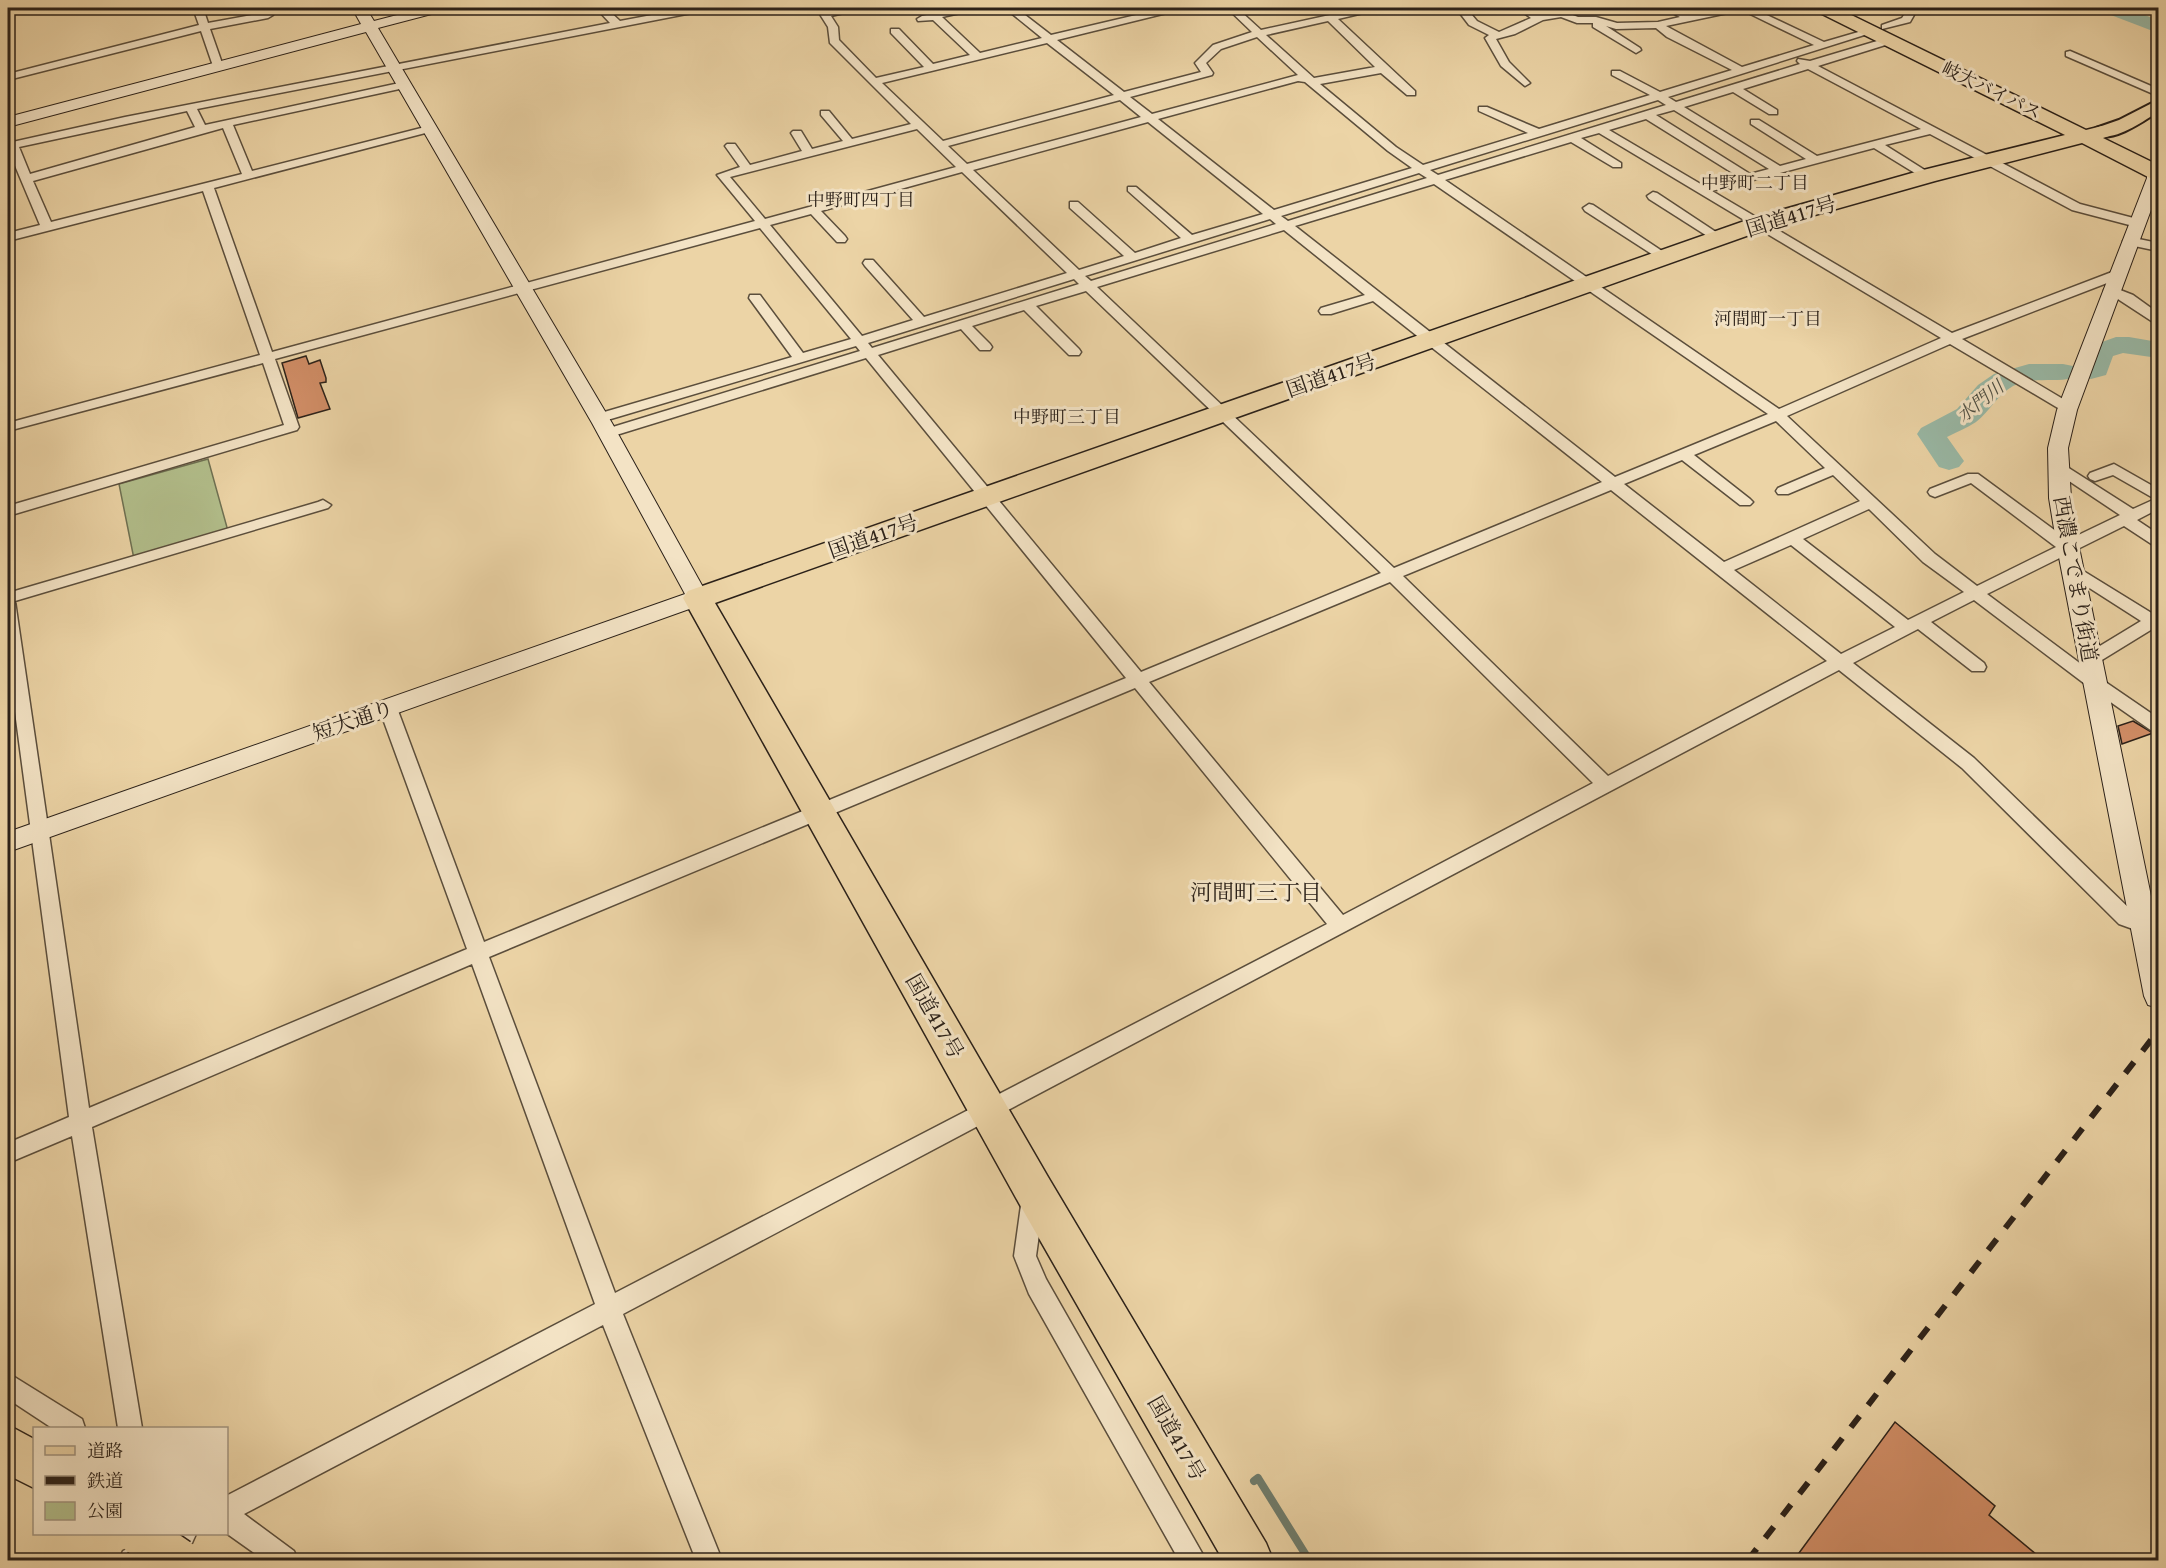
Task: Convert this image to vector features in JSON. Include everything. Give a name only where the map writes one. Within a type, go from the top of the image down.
[{"type":"highway","name":"岐大バイパス","points":[[1824,8],[1884,32],[2093,134],[2157,168]]},
{"type":"highway","name":"岐大バイパス","points":[[1847,8],[1884,32]]},
{"type":"highway","name":"国道417号","points":[[1249,1560],[1034,1191],[698,598],[1761,223],[1927,176],[2093,134]]},
{"type":"highway","points":[[8,1448],[33,1464]]},
{"type":"main road","points":[[2093,134],[2144,116],[2158,105]]},
{"type":"street","points":[[198,8],[218,66]]},
{"type":"street","points":[[359,8],[604,426],[698,598]]},
{"type":"street","points":[[8,122],[438,8]]},
{"type":"street","points":[[601,8],[617,24]]},
{"type":"street","points":[[47,227],[10,146],[191,107],[617,24],[681,9],[702,8]]},
{"type":"street","points":[[854,8],[823,11],[833,27],[834,41],[874,82],[1392,576],[1607,786]]},
{"type":"street","points":[[922,19],[970,8]]},
{"type":"street","points":[[1010,8],[1431,339],[1611,484],[1968,763],[2126,918],[2144,925]]},
{"type":"street","points":[[874,82],[1176,8]]},
{"type":"street","points":[[1232,8],[1310,80],[1392,149],[1778,415],[1929,558],[2096,683],[2158,726]]},
{"type":"street","points":[[941,145],[1208,73],[1200,63],[1217,47],[1260,33],[1373,8]]},
{"type":"street","points":[[1461,8],[1473,22],[1498,36]]},
{"type":"street","points":[[1522,8],[1539,18]]},
{"type":"street","points":[[1668,8],[1691,20]]},
{"type":"street","points":[[1562,14],[1577,20],[1592,20],[1616,26],[1658,25],[1691,20],[1738,8]]},
{"type":"street","points":[[1745,8],[1823,46]]},
{"type":"street","points":[[1427,174],[1538,133],[1732,87],[1799,60],[1884,32],[1906,20],[1909,15],[1904,8]]},
{"type":"street","points":[[1525,83],[1505,64],[1491,38],[1539,18],[1579,9]]},
{"type":"street","points":[[8,77],[204,27],[268,15]]},
{"type":"street","points":[[935,16],[977,56]]},
{"type":"street","points":[[1331,18],[1411,93]]},
{"type":"street","points":[[1592,20],[1636,50]]},
{"type":"street","points":[[1658,25],[1671,35],[1741,71]]},
{"type":"street","points":[[895,32],[931,68]]},
{"type":"street","points":[[604,426],[864,347],[921,322],[1082,280],[1427,174],[1600,129],[1646,114],[1667,101],[1741,71],[1799,60],[1823,46],[1884,32]]},
{"type":"street","points":[[2070,54],[2158,93]]},
{"type":"street","points":[[1799,60],[2076,207],[2133,232],[2152,248],[2158,247]]},
{"type":"street","points":[[8,427],[1298,78],[1310,80],[1384,69]]},
{"type":"street","points":[[1616,73],[1647,84],[1667,101],[1777,169]]},
{"type":"street","points":[[26,179],[201,129],[404,85]]},
{"type":"street","points":[[1732,87],[1773,112]]},
{"type":"street","points":[[191,107],[201,129]]},
{"type":"street","points":[[1483,109],[1538,133]]},
{"type":"street","points":[[825,113],[850,143]]},
{"type":"street","points":[[1646,114],[1747,177]]},
{"type":"street","points":[[1755,122],[1815,160]]},
{"type":"street","points":[[227,123],[248,175]]},
{"type":"street","points":[[920,125],[723,175],[1340,926]]},
{"type":"street","points":[[8,237],[429,129]]},
{"type":"street","points":[[1600,129],[2068,408]]},
{"type":"street","points":[[1702,189],[1931,130]]},
{"type":"street","points":[[797,133],[809,153]]},
{"type":"street","points":[[1571,137],[1617,165]]},
{"type":"street","points":[[1875,144],[1927,176]]},
{"type":"street","points":[[731,146],[747,169]]},
{"type":"street","name":"西濃こでまり街道","points":[[2157,168],[2152,202],[2133,232],[2113,283],[2068,408],[2058,448],[2060,498],[2072,569],[2158,996]]},
{"type":"street","points":[[8,511],[292,427],[207,185]]},
{"type":"street","points":[[1132,189],[1190,239]]},
{"type":"street","points":[[1653,196],[1719,238]]},
{"type":"street","points":[[1074,205],[1132,257]]},
{"type":"street","points":[[1589,208],[1665,257]]},
{"type":"street","points":[[813,209],[841,239]]},
{"type":"street","points":[[604,426],[800,358],[864,347],[963,324],[1026,304],[1132,257],[1190,239],[1278,219]]},
{"type":"street","points":[[869,263],[921,322]]},
{"type":"street","points":[[8,1152],[818,811],[1778,415],[1952,338],[2113,283],[2128,298],[2158,319]]},
{"type":"street","points":[[1326,311],[1376,296]]},
{"type":"street","points":[[755,298],[800,358]]},
{"type":"street","points":[[1026,304],[1074,352]]},
{"type":"street","points":[[963,324],[985,347]]},
{"type":"street","points":[[1684,454],[1746,502]]},
{"type":"street","points":[[2059,468],[2129,517],[2158,541]]},
{"type":"street","points":[[1783,491],[1835,469]]},
{"type":"street","points":[[2095,476],[2114,469],[2158,495]]},
{"type":"street","points":[[1935,492],[1973,477],[2052,538],[2068,547]]},
{"type":"street","points":[[1721,570],[1870,503]]},
{"type":"street","points":[[228,1509],[1607,786],[1838,662],[1973,592],[2158,503]]},
{"type":"street","points":[[130,1427],[80,1122],[8,609],[323,506]]},
{"type":"street","points":[[1792,538],[1912,624],[1978,667]]},
{"type":"street","points":[[2072,569],[2156,622],[2091,659]]},
{"type":"street","name":"短大通り","points":[[8,842],[698,598]]},
{"type":"street","points":[[388,708],[609,1309],[709,1560]]},
{"type":"street","points":[[1034,1191],[1025,1257],[1037,1286],[1193,1560]]},
{"type":"street","points":[[8,1385],[71,1427]]},
{"type":"street","points":[[228,1518],[285,1560]]},
{"type":"street","points":[[149,1548],[178,1535]]},
{"type":"green space","points":[[208,459],[228,531],[134,559],[119,484]]},
{"type":"building","points":[[306,356],[309,364],[320,360],[326,382],[320,383],[330,409],[298,418],[282,363]]},
{"type":"building","points":[[2133,721],[2153,733],[2122,744],[2118,726]]},
{"type":"building","points":[[1895,1422],[1995,1506],[1989,1515],[2043,1560],[1806,1560],[1799,1553]]},
{"type":"waterway","name":"水門川","points":[[2110,8],[2158,27]]},
{"type":"waterway","name":"水門川","points":[[2091,371],[2096,369],[2101,352],[2109,348],[2129,345],[2158,350]]},
{"type":"waterway","name":"水門川","points":[[1949,461],[1931,434],[1967,415],[1988,391],[2004,380],[2029,372],[2063,372]]},
{"type":"waterway","points":[[1254,1481],[1258,1478],[1309,1560]]},
{"type":"railway","points":[[1748,1560],[2158,1031]]},
{"type":"district","name":"中野町二丁目","points":[[1755,182]]},
{"type":"district","name":"中野町四丁目","points":[[861,199]]},
{"type":"district","name":"河間町一丁目","points":[[1768,318]]},
{"type":"district","name":"中野町三丁目","points":[[1067,416]]},
{"type":"district","name":"河間町三丁目","points":[[1256,892]]}]
